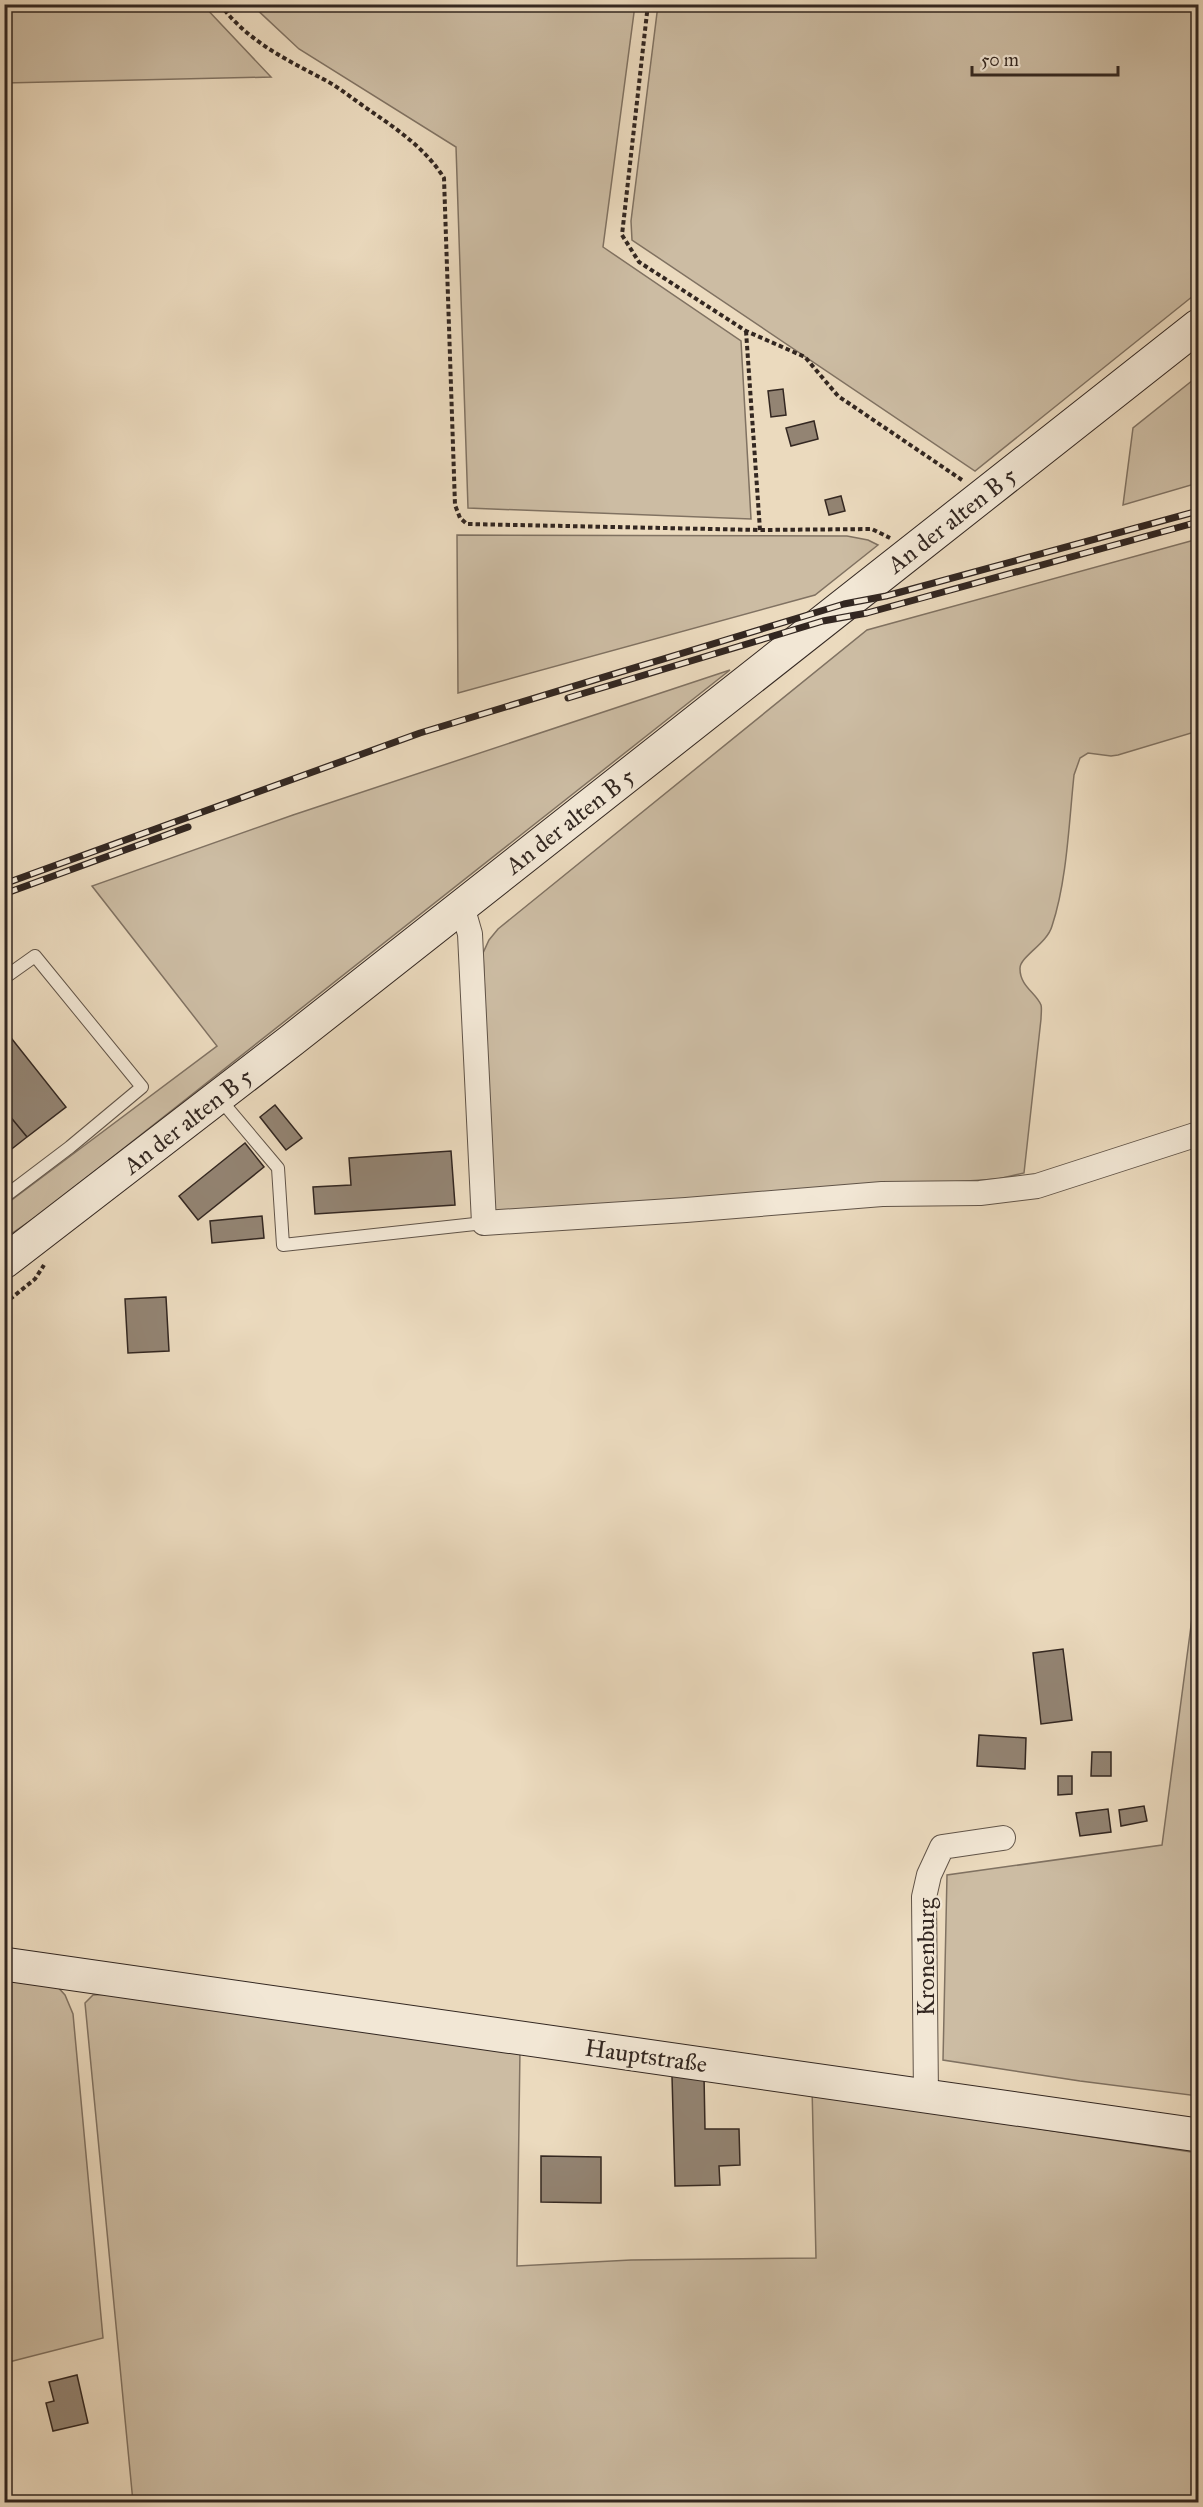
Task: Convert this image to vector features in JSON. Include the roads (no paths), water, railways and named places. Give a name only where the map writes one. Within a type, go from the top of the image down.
[{"type":"main road","name":"An der alten B 5","points":[[4,1262],[462,906],[1198,326]]},
{"type":"main road","name":"Hauptstraße","points":[[4,1964],[1198,2135]]},
{"type":"street","points":[[462,906],[470,934],[484,1223],[675,1211],[882,1194],[980,1193],[1037,1186],[1198,1134]]},
{"type":"street","name":"Kronenburg","points":[[926,2096],[924,1897],[929,1875],[942,1847],[1003,1838]]},
{"type":"lane","points":[[4,978],[36,956],[142,1087],[70,1147],[4,1197]]},
{"type":"lane","points":[[218,1097],[278,1168],[284,1245],[484,1223]]},
{"type":"railway","points":[[4,884],[420,733],[844,604],[886,596],[1198,511]]},
{"type":"railway","points":[[568,698],[823,621],[867,613],[1198,522]]},
{"type":"railway","points":[[4,894],[188,827]]}]
